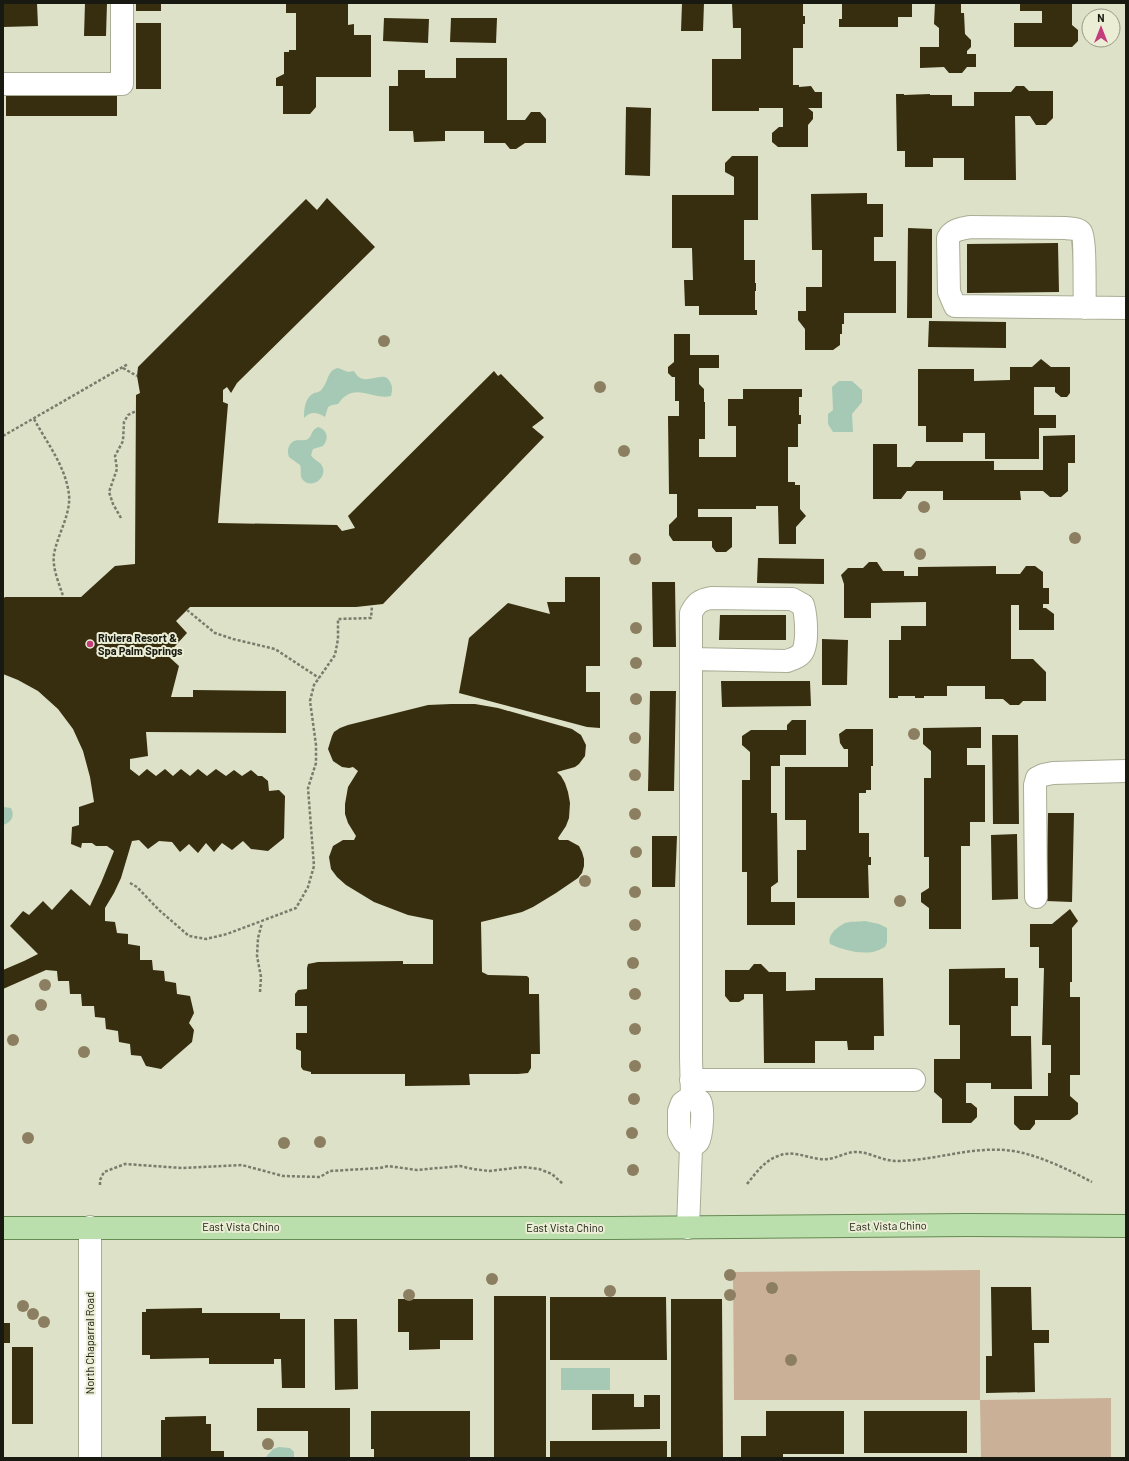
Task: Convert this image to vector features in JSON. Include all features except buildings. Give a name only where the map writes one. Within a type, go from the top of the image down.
[{"type":"main road","name":"East Vista Chino","points":[[3,1228],[688,1228],[967,1225],[1126,1226]]},
{"type":"street","points":[[3,84],[122,84],[122,3]]},
{"type":"street","points":[[1085,308],[1084,244],[1082,233],[1079,230],[1066,228],[970,228],[958,229],[948,238],[949,292],[955,306],[1085,308],[1126,308]]},
{"type":"street","points":[[688,1228],[691,1147],[698,1142],[701,1133],[702,1107],[692,1088],[692,659],[692,613],[695,605],[702,599],[792,599],[803,605],[805,612],[806,644],[802,653],[795,658],[787,661],[692,659]]},
{"type":"street","points":[[1036,897],[1035,785],[1037,778],[1053,773],[1126,771]]},
{"type":"street","points":[[692,1088],[914,1080]]},
{"type":"street","name":"North Chaparral Road","points":[[90,1227],[90,1458]]},
{"type":"path","points":[[3,436],[128,364]]},
{"type":"path","points":[[122,368],[137,376]]},
{"type":"path","points":[[121,518],[113,504],[109,492],[117,469],[115,456],[123,441],[124,422],[128,415],[136,411]]},
{"type":"path","points":[[34,419],[60,467],[70,496],[65,521],[54,553],[53,563],[63,596]]},
{"type":"path","points":[[130,882],[189,936],[206,939],[227,934],[262,922],[296,908],[308,888],[314,866],[308,788],[316,763],[316,745],[310,701],[314,685],[334,655],[338,639],[338,619],[371,618],[372,606]]},
{"type":"path","points":[[187,610],[215,633],[275,649],[319,678]]},
{"type":"path","points":[[260,992],[261,977],[257,956],[258,938],[262,922]]},
{"type":"path","points":[[747,1184],[764,1164],[777,1156],[788,1153],[797,1153],[819,1159],[831,1159],[854,1152],[894,1161],[993,1149],[1032,1156],[1075,1173],[1092,1182]]},
{"type":"path","points":[[100,1185],[100,1180],[104,1172],[126,1164],[182,1168],[242,1165],[283,1176],[320,1177],[330,1171],[380,1168],[388,1166],[417,1170],[460,1166],[489,1171],[524,1167],[539,1169],[552,1174],[563,1184]]},
{"type":"shaded area","points":[[338,368],[348,372],[354,371],[360,378],[363,379],[379,377],[386,378],[392,385],[391,396],[384,397],[357,392],[350,393],[338,404],[328,407],[325,417],[319,414],[311,413],[304,418],[307,400],[311,395],[321,390],[330,373],[334,369]]},
{"type":"shaded area","points":[[839,381],[852,381],[862,390],[862,402],[852,414],[853,432],[833,432],[828,424],[828,414],[833,410],[832,387]]},
{"type":"shaded area","points":[[318,427],[326,432],[327,438],[323,446],[313,449],[311,455],[322,466],[323,472],[322,476],[317,482],[306,483],[301,475],[300,465],[289,457],[288,449],[292,442],[308,439]]},
{"type":"shaded area","points":[[3,807],[11,808],[13,816],[11,820],[3,825]]},
{"type":"shaded area","points":[[865,921],[879,924],[887,928],[887,942],[885,947],[873,952],[856,952],[845,950],[830,944],[829,941],[831,934],[845,923]]},
{"type":"shaded area","points":[[980,1270],[980,1400],[734,1400],[733,1272]]},
{"type":"shaded area","points":[[561,1368],[610,1368],[610,1390],[561,1390]]},
{"type":"shaded area","points":[[1111,1398],[1111,1458],[981,1458],[980,1400]]},
{"type":"shaded area","points":[[279,1447],[290,1448],[294,1452],[294,1458],[265,1458],[273,1449]]},
{"type":"place","name":"Riviera Resort & Spa Palm Springs","points":[[90,644]]}]
